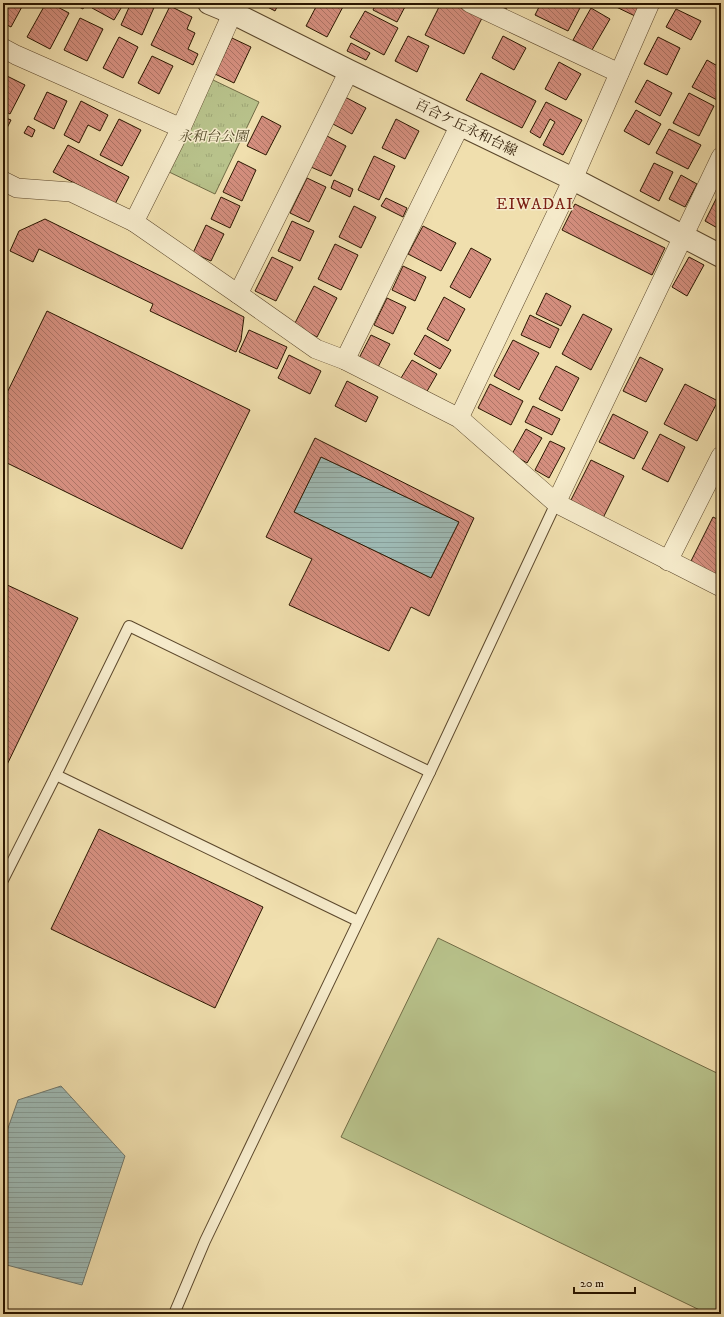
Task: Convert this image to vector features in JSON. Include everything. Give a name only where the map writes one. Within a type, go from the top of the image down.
[{"type":"street","name":"百合ケ丘永和台線","points":[[210,3],[235,8],[349,71],[573,179],[721,256]]},
{"type":"street","points":[[470,3],[620,73]]},
{"type":"street","points":[[459,418],[573,179],[650,3]]},
{"type":"street","points":[[134,222],[181,128],[235,8]]},
{"type":"street","points":[[3,48],[181,128]]},
{"type":"street","points":[[238,294],[349,71]]},
{"type":"street","points":[[345,360],[460,125]]},
{"type":"street","points":[[556,503],[721,157]]},
{"type":"street","points":[[3,181],[17,188],[71,192],[134,222],[316,349],[345,360],[459,418],[556,503],[721,587]]},
{"type":"street","points":[[668,561],[721,456]]},
{"type":"lane","points":[[174,1314],[205,1241],[430,772],[556,503]]},
{"type":"lane","points":[[3,880],[130,626],[430,772]]},
{"type":"lane","points":[[56,775],[358,920]]},
{"type":"green space","name":"永和台公園","points":[[211,79],[259,102],[215,194],[167,171]]},
{"type":"green space","points":[[438,938],[721,1075],[721,1314],[708,1314],[341,1137]]},
{"type":"water","points":[[321,457],[459,522],[431,578],[294,512]]},
{"type":"water","points":[[61,1086],[125,1156],[82,1285],[3,1264],[3,1142],[18,1100]]},
{"type":"building","points":[[3,3],[24,3],[11,27],[3,23]]},
{"type":"building","points":[[46,3],[50,3],[69,13],[50,49],[27,37]]},
{"type":"building","points":[[71,3],[86,3],[83,9]]},
{"type":"building","points":[[95,3],[124,3],[114,20],[92,8]]},
{"type":"building","points":[[131,3],[156,3],[142,35],[121,25]]},
{"type":"building","points":[[260,3],[279,3],[275,11]]},
{"type":"building","points":[[318,3],[345,3],[327,37],[306,26]]},
{"type":"building","points":[[376,3],[407,3],[397,22],[373,10]]},
{"type":"building","points":[[441,3],[451,3],[482,18],[464,54],[425,35]]},
{"type":"building","points":[[494,3],[509,3],[506,9]]},
{"type":"building","points":[[541,3],[574,3],[581,6],[568,31],[535,15]]},
{"type":"building","points":[[608,3],[642,3],[635,16]]},
{"type":"building","points":[[170,6],[192,17],[187,29],[195,33],[188,49],[198,54],[193,65],[151,45]]},
{"type":"building","points":[[591,8],[610,19],[592,50],[573,40]]},
{"type":"building","points":[[676,9],[701,21],[691,40],[666,27]]},
{"type":"building","points":[[365,11],[398,28],[384,55],[350,37]]},
{"type":"building","points":[[80,18],[103,29],[87,61],[64,50]]},
{"type":"building","points":[[408,36],[429,46],[417,72],[395,61]]},
{"type":"building","points":[[503,36],[526,48],[514,70],[492,58]]},
{"type":"building","points":[[119,37],[138,47],[123,78],[103,68]]},
{"type":"building","points":[[658,37],[680,48],[667,75],[644,64]]},
{"type":"building","points":[[232,38],[251,47],[234,83],[215,74]]},
{"type":"building","points":[[351,43],[370,53],[366,60],[347,51]]},
{"type":"building","points":[[152,56],[173,66],[159,94],[138,83]]},
{"type":"building","points":[[707,60],[721,68],[721,102],[692,87]]},
{"type":"building","points":[[559,62],[581,74],[566,100],[545,89]]},
{"type":"building","points":[[481,73],[536,101],[522,128],[466,100]]},
{"type":"building","points":[[7,76],[25,85],[10,114],[3,110],[3,83]]},
{"type":"building","points":[[647,80],[672,93],[660,116],[635,102]]},
{"type":"building","points":[[47,92],[67,101],[54,129],[34,119]]},
{"type":"building","points":[[689,93],[714,106],[699,136],[673,123]]},
{"type":"building","points":[[345,97],[366,108],[352,134],[331,123]]},
{"type":"building","points":[[81,101],[108,115],[100,131],[88,125],[79,143],[64,135]]},
{"type":"building","points":[[546,102],[582,120],[563,155],[543,145],[555,122],[550,119],[540,138],[530,132]]},
{"type":"building","points":[[636,110],[661,124],[649,145],[624,131]]},
{"type":"building","points":[[262,116],[281,126],[266,155],[247,146]]},
{"type":"building","points":[[3,117],[11,120],[3,136]]},
{"type":"building","points":[[119,119],[141,130],[122,166],[100,155]]},
{"type":"building","points":[[396,119],[419,131],[405,159],[382,148]]},
{"type":"building","points":[[28,126],[35,130],[32,137],[24,133]]},
{"type":"building","points":[[669,129],[701,145],[688,169],[656,153]]},
{"type":"building","points":[[327,136],[346,146],[331,176],[311,167]]},
{"type":"building","points":[[68,145],[129,177],[115,204],[53,172]]},
{"type":"building","points":[[374,156],[395,166],[379,200],[358,190]]},
{"type":"building","points":[[238,161],[256,170],[242,201],[223,192]]},
{"type":"building","points":[[654,163],[673,172],[659,201],[640,191]]},
{"type":"building","points":[[681,175],[697,184],[685,207],[669,199]]},
{"type":"building","points":[[307,178],[326,187],[309,222],[290,213]]},
{"type":"building","points":[[334,180],[353,189],[350,197],[331,188]]},
{"type":"building","points":[[221,197],[240,206],[230,228],[211,219]]},
{"type":"building","points":[[717,197],[721,198],[721,230],[705,221]]},
{"type":"building","points":[[386,198],[407,208],[403,217],[381,206]]},
{"type":"building","points":[[575,204],[665,248],[652,275],[562,230]]},
{"type":"building","points":[[354,206],[376,217],[361,248],[339,237]]},
{"type":"building","points":[[45,219],[244,317],[241,340],[236,352],[150,311],[153,304],[39,249],[33,262],[10,251],[19,231]]},
{"type":"building","points":[[292,221],[314,231],[300,261],[278,251]]},
{"type":"building","points":[[206,225],[224,234],[211,261],[193,253]]},
{"type":"building","points":[[423,226],[456,243],[441,271],[408,254]]},
{"type":"building","points":[[335,244],[358,255],[341,290],[318,279]]},
{"type":"building","points":[[471,248],[491,259],[470,298],[450,287]]},
{"type":"building","points":[[272,257],[293,267],[276,301],[255,291]]},
{"type":"building","points":[[689,257],[704,265],[687,296],[672,287]]},
{"type":"building","points":[[403,266],[426,277],[415,301],[392,290]]},
{"type":"building","points":[[314,286],[337,298],[317,337],[294,325]]},
{"type":"building","points":[[546,293],[571,306],[561,326],[536,314]]},
{"type":"building","points":[[444,297],[465,309],[448,341],[427,329]]},
{"type":"building","points":[[387,298],[406,307],[393,334],[374,325]]},
{"type":"building","points":[[47,311],[250,410],[182,549],[3,461],[3,401]]},
{"type":"building","points":[[583,314],[612,329],[591,370],[562,354]]},
{"type":"building","points":[[530,315],[559,329],[550,348],[521,335]]},
{"type":"building","points":[[249,330],[287,347],[277,369],[239,352]]},
{"type":"building","points":[[371,335],[390,344],[377,369],[358,360]]},
{"type":"building","points":[[425,335],[451,350],[440,369],[414,354]]},
{"type":"building","points":[[513,340],[539,353],[519,390],[494,376]]},
{"type":"building","points":[[289,355],[321,371],[310,394],[278,378]]},
{"type":"building","points":[[640,357],[663,369],[646,402],[623,391]]},
{"type":"building","points":[[412,360],[437,374],[426,393],[401,378]]},
{"type":"building","points":[[556,366],[579,378],[562,411],[539,399]]},
{"type":"building","points":[[347,381],[378,397],[366,422],[335,406]]},
{"type":"building","points":[[490,384],[523,401],[511,425],[478,408]]},
{"type":"building","points":[[685,384],[718,401],[697,441],[664,424]]},
{"type":"building","points":[[533,406],[560,419],[552,435],[525,422]]},
{"type":"building","points":[[613,414],[648,432],[634,459],[599,442]]},
{"type":"building","points":[[526,429],[542,438],[527,463],[512,454]]},
{"type":"building","points":[[660,434],[685,447],[668,482],[642,469]]},
{"type":"building","points":[[315,438],[474,518],[429,616],[411,607],[389,651],[289,605],[312,559],[266,537]],"holes":[[[321,457],[459,522],[431,578],[294,512]]]},
{"type":"building","points":[[550,441],[565,448],[549,478],[535,470]]},
{"type":"building","points":[[591,460],[624,476],[603,518],[570,502]]},
{"type":"building","points":[[713,517],[721,521],[721,563],[715,575],[690,563]]},
{"type":"building","points":[[3,583],[78,618],[3,773]]},
{"type":"building","points":[[99,829],[263,907],[215,1008],[51,929]]},
{"type":"district","name":"EIWADAI","points":[[535,204]]}]
